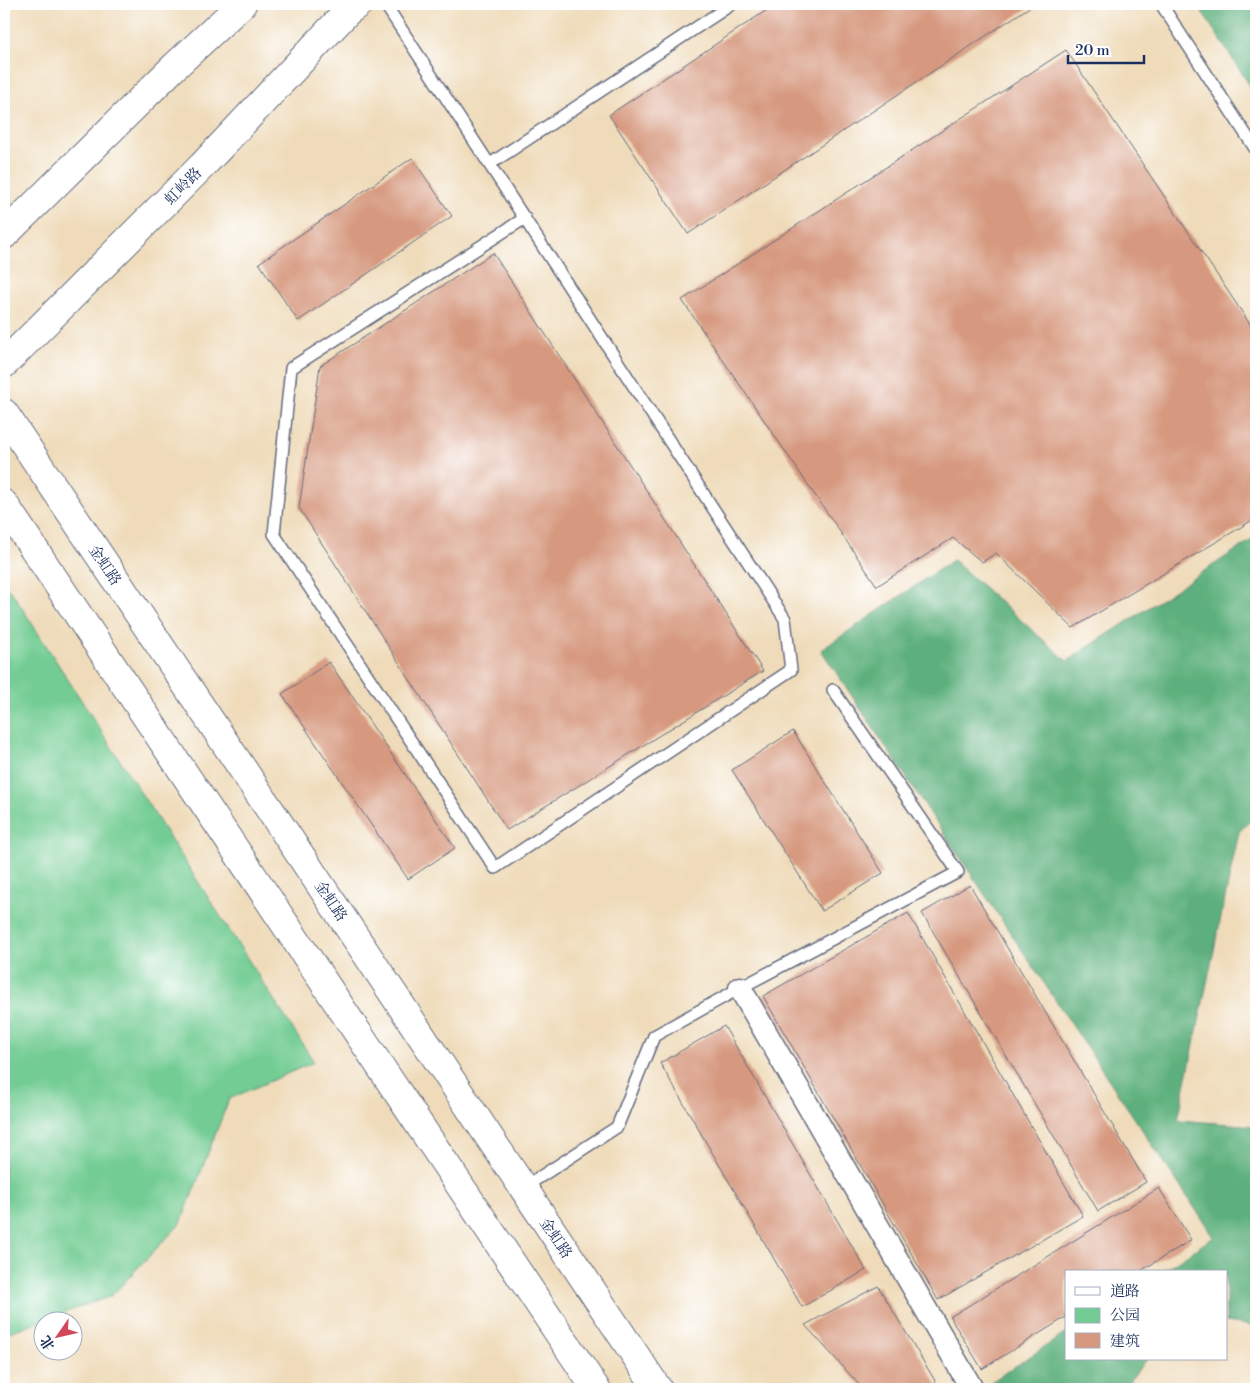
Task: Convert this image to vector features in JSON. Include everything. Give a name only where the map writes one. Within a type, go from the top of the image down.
[{"type":"street","points":[[4,235],[173,68],[242,4]]},
{"type":"street","name":"虹岭路","points":[[4,364],[202,166],[348,11],[358,4]]},
{"type":"street","name":"金虹路","points":[[4,413],[658,1389]]},
{"type":"street","points":[[4,505],[596,1389]]},
{"type":"street","points":[[740,988],[972,1389]]},
{"type":"lane","points":[[385,4],[785,619],[791,670],[495,868],[274,534],[291,368],[524,218]]},
{"type":"lane","points":[[490,164],[732,4]]},
{"type":"lane","points":[[1161,4],[1256,150]]},
{"type":"lane","points":[[523,1188],[617,1127],[654,1036],[958,872],[832,690]]},
{"type":"green space","points":[[1197,4],[1256,4],[1256,95]]},
{"type":"green space","points":[[1256,537],[1256,815],[1239,832],[1178,1120],[1256,1126],[1256,1326],[1228,1322],[1228,1270],[1164,1270],[1214,1237],[821,650],[953,560],[1067,661]]},
{"type":"green space","points":[[4,585],[11,591],[314,1062],[229,1099],[181,1223],[111,1296],[72,1310],[32,1310],[32,1324],[4,1334]]},
{"type":"green space","points":[[1065,1334],[1065,1360],[1146,1360],[1123,1389],[998,1389],[991,1382]]},
{"type":"building","points":[[776,4],[1034,4],[688,234],[609,115]]},
{"type":"building","points":[[1066,50],[1256,333],[1256,518],[1073,628],[996,553],[982,562],[953,538],[877,586],[682,300]]},
{"type":"building","points":[[412,158],[452,216],[298,321],[259,263]]},
{"type":"building","points":[[493,253],[763,671],[507,830],[299,508],[320,366]]},
{"type":"building","points":[[329,662],[455,848],[408,879],[282,694]]},
{"type":"building","points":[[793,731],[883,873],[822,911],[732,770]]},
{"type":"building","points":[[970,885],[1146,1182],[1098,1211],[922,913]]},
{"type":"building","points":[[908,913],[1083,1216],[938,1300],[763,996]]},
{"type":"building","points":[[724,1026],[866,1270],[802,1307],[660,1063]]},
{"type":"building","points":[[1159,1188],[1191,1240],[1142,1270],[1065,1270],[1065,1318],[982,1369],[950,1317]]},
{"type":"building","points":[[878,1286],[940,1389],[863,1389],[805,1325]]}]
